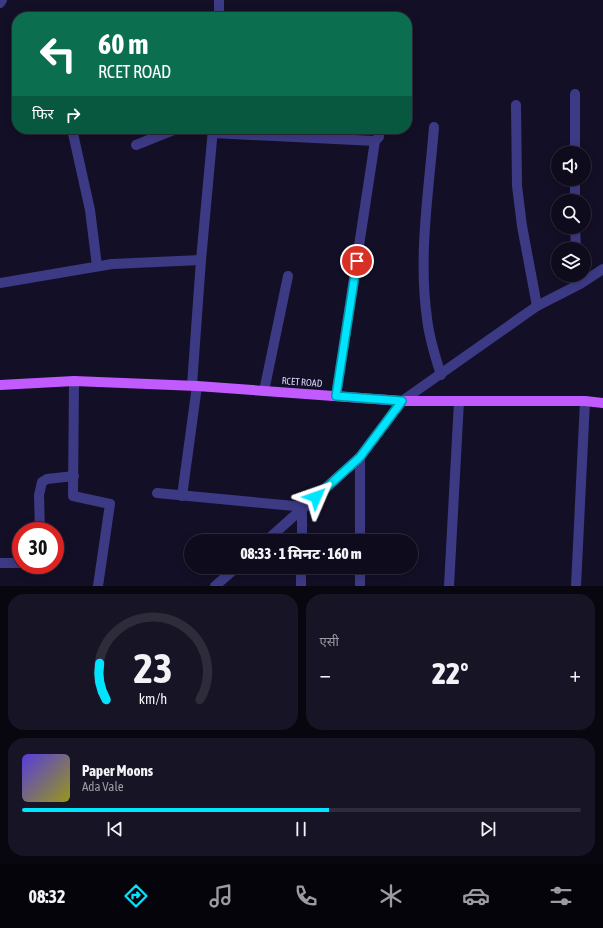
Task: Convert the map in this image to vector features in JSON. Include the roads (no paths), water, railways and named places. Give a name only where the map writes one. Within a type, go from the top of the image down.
[{"type":"main road","name":"RCET ROAD","points":[[0,385],[74,381],[194,386],[402,401],[585,401],[603,403]]},
{"type":"street","points":[[219,0],[219,12]]},
{"type":"street","points":[[575,94],[575,146]]},
{"type":"street","points":[[516,105],[517,186],[522,226],[537,306]]},
{"type":"street","points":[[434,126],[424,244],[424,283],[431,344],[441,375]]},
{"type":"street","points":[[73,134],[90,210],[98,266]]},
{"type":"street","points":[[136,145],[164,134]]},
{"type":"street","points":[[182,496],[194,386],[201,260],[213,134]]},
{"type":"street","points":[[262,134],[376,141]]},
{"type":"street","points":[[336,396],[376,141],[379,134]]},
{"type":"street","points":[[0,283],[112,264],[201,260]]},
{"type":"street","points":[[591,274],[603,269]]},
{"type":"street","points":[[264,391],[288,276]]},
{"type":"street","points":[[274,534],[360,457],[402,401],[537,306],[574,282]]},
{"type":"street","points":[[74,381],[73,496],[110,504],[98,586]]},
{"type":"street","points":[[449,586],[458,401]]},
{"type":"street","points":[[576,586],[585,401]]},
{"type":"street","points":[[360,457],[360,534]]},
{"type":"street","points":[[40,522],[39,495],[42,482],[48,479],[74,476]]},
{"type":"street","points":[[157,493],[303,508]]},
{"type":"street","points":[[302,534],[303,508]]},
{"type":"street","points":[[0,562],[12,563]]},
{"type":"street","points":[[215,586],[229,574]]},
{"type":"street","points":[[301,574],[301,586]]},
{"type":"street","points":[[360,574],[360,586]]}]
